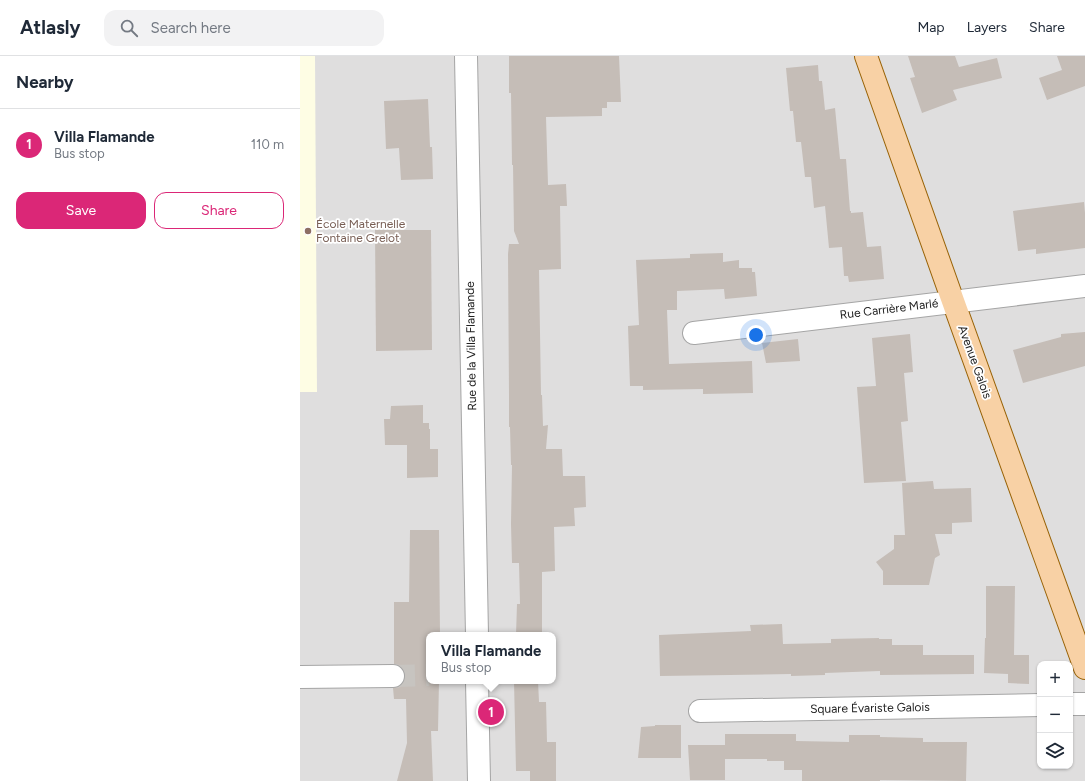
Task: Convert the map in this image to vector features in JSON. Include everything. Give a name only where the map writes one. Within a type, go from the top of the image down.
[{"type":"main road","name":"Avenue Galois","points":[[866,56],[1085,668]]},
{"type":"street","name":"Rue de la Villa Flamande","points":[[466,56],[477,632]]},
{"type":"street","name":"Rue Carrière Marlé","points":[[694,333],[1085,286]]},
{"type":"street","points":[[300,677],[393,676]]},
{"type":"street","points":[[477,684],[479,781]]},
{"type":"street","points":[[1073,704],[1085,704]]},
{"type":"street","name":"Square Évariste Galois","points":[[700,712],[1037,705]]},
{"type":"shaded area","points":[[300,56],[1085,56],[1085,781],[300,781]]},
{"type":"shaded area","name":"École Maternelle Fontaine Grelot","points":[[300,56],[315,56],[317,392],[300,392]]},
{"type":"building","points":[[509,56],[619,56],[621,102],[607,102],[607,108],[602,108],[602,116],[546,117],[548,185],[566,184],[567,206],[560,206],[561,269],[539,270],[541,395],[543,426],[548,425],[546,449],[562,449],[563,476],[585,476],[586,507],[574,508],[575,526],[554,527],[555,571],[542,572],[542,632],[516,632],[517,604],[520,604],[519,563],[512,563],[512,465],[509,427],[508,254],[509,244],[519,244],[514,231],[511,93],[509,93]]},
{"type":"building","points":[[908,56],[955,56],[959,67],[997,58],[1002,78],[953,90],[957,100],[922,113],[910,78],[915,77]]},
{"type":"building","points":[[1057,56],[1085,56],[1085,86],[1047,100],[1039,78],[1062,70]]},
{"type":"building","points":[[818,65],[819,81],[822,81],[825,110],[835,108],[840,159],[846,159],[850,211],[851,213],[863,212],[867,247],[881,246],[884,279],[849,282],[848,276],[844,276],[842,247],[829,248],[825,206],[814,208],[811,177],[805,177],[801,142],[796,142],[793,111],[790,111],[786,68]]},
{"type":"building","points":[[428,99],[433,179],[401,180],[399,148],[386,149],[384,101]]},
{"type":"building","points":[[1084,202],[1085,248],[1036,254],[1036,249],[1018,251],[1013,211]]},
{"type":"building","points":[[375,230],[431,230],[432,350],[376,351]]},
{"type":"building","points":[[723,253],[723,262],[739,260],[739,268],[752,268],[752,272],[755,272],[757,296],[725,299],[724,289],[677,291],[677,310],[667,310],[669,364],[752,361],[753,393],[703,394],[703,389],[643,390],[643,386],[630,386],[628,326],[639,325],[636,260],[690,258],[690,254]]},
{"type":"building","points":[[1085,332],[1085,366],[1023,383],[1013,350],[1061,337],[1061,334]]},
{"type":"building","points":[[910,334],[913,372],[904,373],[908,421],[901,422],[906,481],[864,483],[857,387],[876,386],[872,338]]},
{"type":"building","points":[[798,339],[800,361],[766,363],[762,343]]},
{"type":"building","points":[[423,405],[423,423],[429,423],[430,429],[430,449],[438,449],[438,477],[407,478],[407,445],[385,445],[384,419],[390,419],[391,406]]},
{"type":"building","points":[[933,481],[934,489],[971,488],[972,522],[952,523],[952,534],[935,534],[940,555],[935,558],[929,585],[883,585],[883,571],[876,562],[894,549],[894,535],[905,535],[902,483]]},
{"type":"building","points":[[410,530],[439,530],[440,632],[426,632],[426,684],[439,684],[438,731],[431,731],[433,781],[397,781],[407,743],[406,699],[394,699],[393,688],[400,687],[404,682],[405,676],[404,669],[399,665],[394,664],[394,602],[409,602]]},
{"type":"building","points":[[986,586],[1015,586],[1014,655],[1029,655],[1029,684],[1008,683],[1008,674],[984,673]]},
{"type":"building","points":[[782,624],[783,644],[831,643],[831,639],[892,639],[892,645],[923,645],[923,655],[974,655],[974,674],[880,675],[880,671],[791,676],[791,674],[660,676],[659,635],[751,631],[750,625]]},
{"type":"building","points":[[514,684],[538,684],[539,702],[546,702],[547,742],[556,742],[556,781],[530,781],[530,771],[516,771]]},
{"type":"building","points":[[655,725],[681,725],[681,758],[638,758],[641,727]]},
{"type":"building","points":[[725,734],[796,734],[796,741],[849,742],[849,735],[880,735],[880,737],[923,738],[923,742],[967,742],[966,781],[802,781],[802,770],[784,770],[784,761],[767,761],[767,759],[725,759]]},
{"type":"building","points":[[688,745],[725,745],[725,780],[690,780]]},
{"type":"tunnel","points":[[393,676],[426,675]]},
{"type":"place","name":"École Maternelle Fontaine Grelot","points":[[308,231]]},
{"type":"place","name":"Villa Flamande","points":[[491,712]]}]
